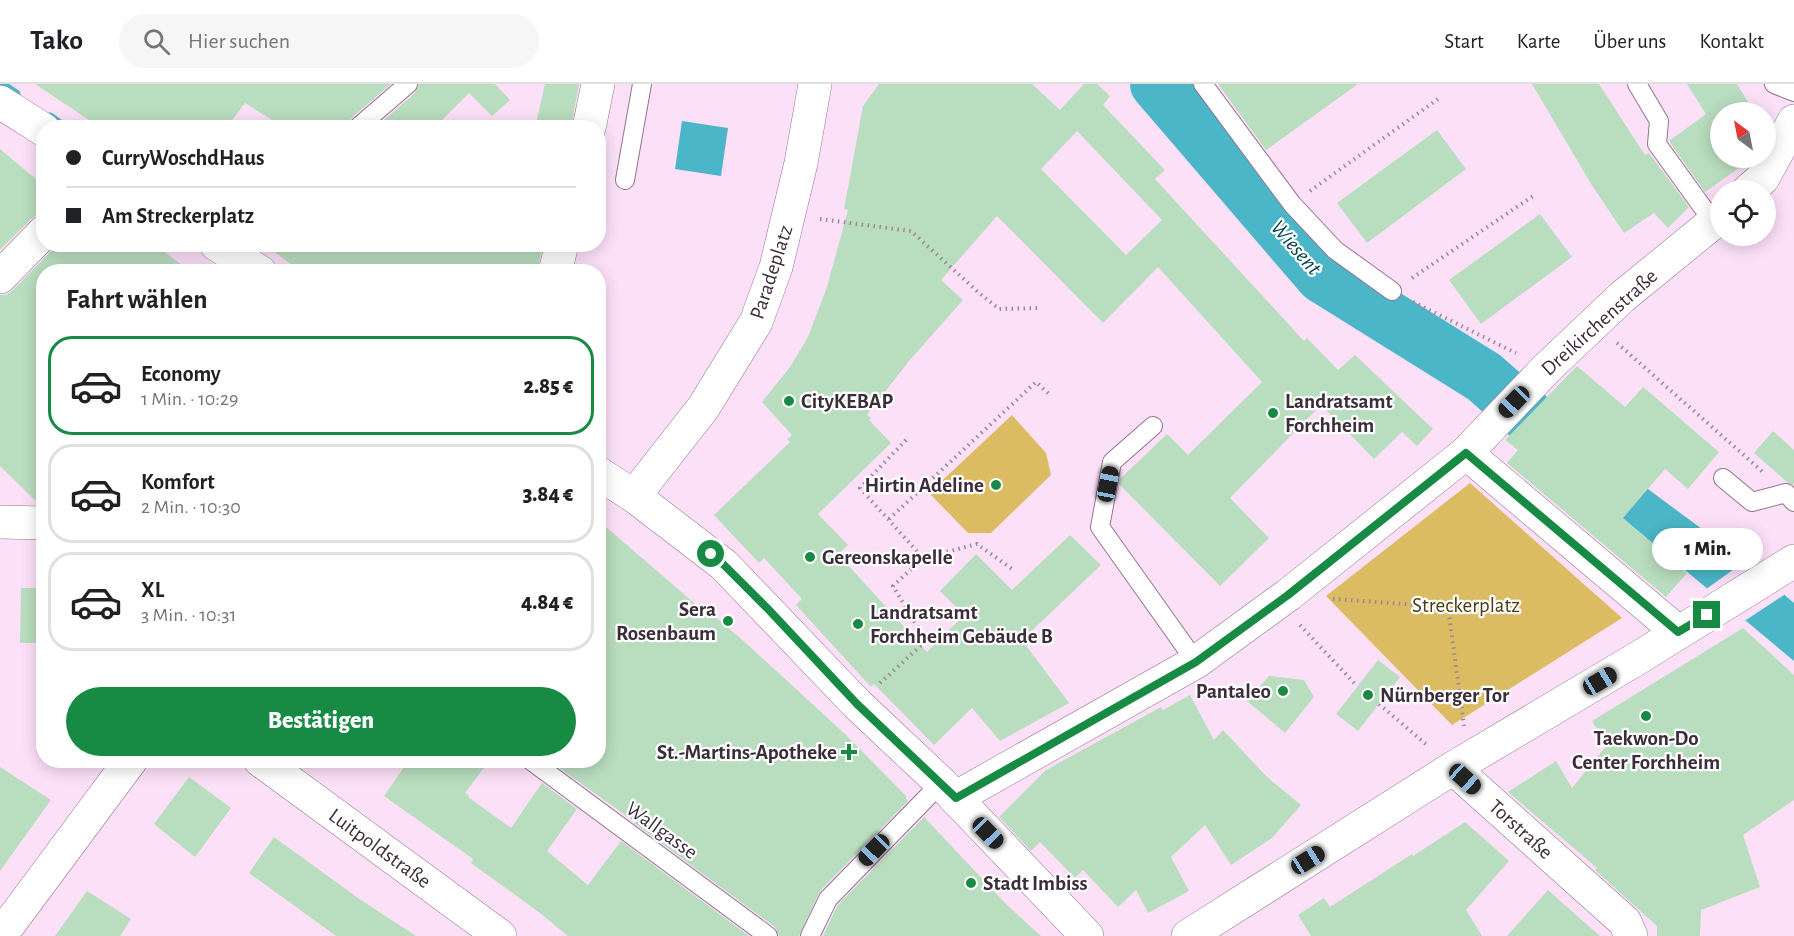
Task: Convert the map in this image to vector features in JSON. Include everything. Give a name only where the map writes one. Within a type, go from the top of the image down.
[{"type":"street","points":[[591,120],[598,84]]},
{"type":"street","name":"Paradeplatz","points":[[634,496],[703,408],[756,322],[776,267],[790,214],[815,84]]},
{"type":"street","points":[[0,102],[36,125]]},
{"type":"street","points":[[1761,180],[1794,121]]},
{"type":"street","name":"Dreikirchenstraße","points":[[1283,598],[1466,453],[1546,369],[1607,312],[1710,226]]},
{"type":"street","points":[[0,277],[36,240]]},
{"type":"street","points":[[1466,453],[1678,632]]},
{"type":"street","points":[[606,478],[634,496],[724,565],[857,704],[948,790],[1087,936]]},
{"type":"street","points":[[0,522],[36,520]]},
{"type":"street","points":[[1188,936],[1461,764],[1638,658],[1783,567]]},
{"type":"street","points":[[948,790],[1196,662],[1283,598]]},
{"type":"street","name":"Torstraße","points":[[1461,764],[1625,922],[1631,936]]},
{"type":"street","points":[[11,926],[125,768]]},
{"type":"street","name":"Luitpoldstraße","points":[[271,768],[500,936]]},
{"type":"lane","points":[[366,120],[408,84]]},
{"type":"lane","points":[[625,180],[642,84]]},
{"type":"lane","points":[[1203,84],[1292,204],[1335,250],[1392,291]]},
{"type":"lane","name":"Dreikirchenstraße","points":[[1637,84],[1659,121],[1657,144],[1710,211]]},
{"type":"lane","points":[[1774,84],[1794,92]]},
{"type":"lane","points":[[1153,426],[1112,462],[1100,527],[1196,662]]},
{"type":"lane","points":[[1723,478],[1752,502],[1790,497]]},
{"type":"lane","name":"Wallgasse","points":[[541,768],[768,936]]},
{"type":"lane","points":[[810,936],[828,899],[948,790]]},
{"type":"path","points":[[1292,204],[1438,99]]},
{"type":"path","points":[[1536,194],[1392,291],[1546,369]]},
{"type":"path","points":[[790,214],[911,231],[999,309],[1041,308]]},
{"type":"path","points":[[1607,312],[1613,339],[1790,497]]},
{"type":"path","points":[[889,519],[1036,382],[1050,395]]},
{"type":"path","points":[[906,440],[860,488],[923,558]]},
{"type":"path","points":[[857,704],[926,641],[893,586],[923,558],[977,544],[1012,569]]},
{"type":"path","points":[[1283,598],[1357,686]]},
{"type":"path","points":[[1283,598],[1448,607],[1461,764]]},
{"type":"path","points":[[1379,704],[1461,764]]},
{"type":"green space","points":[[1012,415],[1046,453],[1051,475],[991,533],[968,533],[929,493]]},
{"type":"green space","name":"Streckerplatz","points":[[1470,483],[1622,618],[1452,725],[1326,596]]},
{"type":"water","points":[[682,121],[728,128],[721,176],[675,169]]},
{"type":"water","points":[[1648,489],[1745,561],[1794,603],[1794,661],[1589,490]]},
{"type":"pier","points":[[1748,559],[1787,593],[1743,622],[1705,590]]},
{"type":"building","points":[[35,84],[391,84],[350,120],[272,120],[245,103],[232,120],[89,120]]},
{"type":"building","points":[[419,84],[495,84],[510,100],[492,116],[469,93],[442,120],[384,120],[415,93]]},
{"type":"building","points":[[545,84],[579,84],[572,120],[537,120]]},
{"type":"building","points":[[879,84],[1032,84],[1060,110],[1084,84],[1097,84],[1110,96],[1103,105],[1165,170],[1155,179],[1304,341],[1307,338],[1338,370],[1355,355],[1433,429],[1417,446],[1402,432],[1374,459],[1321,405],[1230,498],[1269,538],[1220,586],[1119,484],[1120,479],[1167,434],[1188,455],[1262,382],[1158,267],[1103,323],[997,216],[941,280],[963,300],[909,361],[867,415],[891,443],[818,514],[848,545],[838,554],[927,652],[964,615],[940,591],[976,554],[1012,590],[1070,535],[1101,565],[1022,640],[1069,703],[1000,741],[972,708],[934,745],[874,684],[871,687],[796,605],[802,599],[764,558],[759,563],[714,515],[790,442],[787,439],[792,435],[762,402],[790,367],[808,337],[827,287],[848,210],[844,209],[863,106]],"holes":[[[1077,131],[1162,220],[1126,255],[1041,169]]]},
{"type":"building","points":[[1218,84],[1358,84],[1266,150]]},
{"type":"building","points":[[1532,84],[1599,84],[1645,155],[1649,153],[1689,207],[1668,228],[1654,213],[1624,233],[1593,187]]},
{"type":"building","points":[[1687,84],[1737,84],[1748,102],[1710,102],[1710,168],[1739,168],[1722,180],[1710,180],[1710,188],[1705,192],[1669,141],[1706,114]]},
{"type":"building","points":[[1437,130],[1466,169],[1367,243],[1337,203]]},
{"type":"building","points":[[0,149],[36,179],[36,215],[0,250]]},
{"type":"building","points":[[1540,214],[1572,257],[1481,324],[1449,280]]},
{"type":"building","points":[[50,252],[165,252],[180,264],[38,264]]},
{"type":"building","points":[[275,252],[541,252],[539,264],[290,264]]},
{"type":"building","points":[[36,266],[36,501],[0,466],[0,295],[6,295]]},
{"type":"building","points":[[1577,366],[1625,407],[1643,387],[1719,452],[1688,489],[1665,469],[1623,518],[1687,573],[1666,597],[1507,463],[1518,450],[1505,440]]},
{"type":"building","points":[[1773,431],[1794,450],[1794,485],[1787,482],[1754,453]]},
{"type":"building","points":[[606,527],[701,609],[703,606],[748,645],[846,735],[907,797],[908,801],[820,891],[799,936],[779,936],[775,927],[559,768],[606,768]]},
{"type":"building","points":[[21,588],[36,588],[36,643],[20,643]]},
{"type":"building","points":[[1743,628],[1794,675],[1794,800],[1743,835],[1760,887],[1701,910],[1700,936],[1657,936],[1657,926],[1595,870],[1597,868],[1508,792],[1556,761],[1572,788],[1607,745],[1592,721]]},
{"type":"building","name":"Nürnberger Tor","points":[[1378,660],[1400,677],[1358,731],[1336,714]]},
{"type":"building","points":[[1269,676],[1304,680],[1314,697],[1285,733],[1247,701]]},
{"type":"building","points":[[1190,695],[1214,740],[1223,730],[1267,777],[1301,805],[1272,838],[1231,865],[1205,825],[1171,857],[1189,891],[1148,913],[1136,890],[1118,907],[1083,870],[1075,878],[1040,842],[1031,851],[999,817],[1046,770],[1161,707],[1163,710]]},
{"type":"building","points":[[0,767],[51,800],[0,871]]},
{"type":"building","points":[[403,768],[484,768],[465,793],[511,828],[542,783],[577,809],[547,851],[588,885],[621,841],[749,936],[568,936],[471,863],[473,859],[384,796]]},
{"type":"building","points":[[189,777],[231,808],[195,857],[154,824]]},
{"type":"building","points":[[924,817],[1007,905],[1041,936],[823,936],[837,906]]},
{"type":"building","points":[[1465,822],[1509,861],[1466,910],[1482,936],[1311,936],[1298,915],[1324,898],[1330,907]]},
{"type":"building","points":[[274,837],[358,898],[416,936],[336,936],[249,873]]},
{"type":"building","points":[[1548,890],[1576,915],[1600,936],[1507,936]]},
{"type":"building","points":[[87,891],[131,919],[120,936],[55,936]]},
{"type":"waterway","points":[[1,84],[16,94]]},
{"type":"waterway","name":"Wiesent","points":[[1157,84],[1322,276],[1484,377],[1527,415]]},
{"type":"waterway","points":[[50,117],[54,120]]},
{"type":"place","name":"CityKEBAP","points":[[789,401]]},
{"type":"place","name":"Landratsamt Forchheim","points":[[1273,413]]},
{"type":"place","name":"Hirtin Adeline","points":[[996,485]]},
{"type":"place","name":"Gereonskapelle","points":[[810,557]]},
{"type":"place","name":"Sera Rosenbaum","points":[[728,621]]},
{"type":"place","name":"Landratsamt Forchheim Gebäude B","points":[[858,624]]},
{"type":"place","name":"Pantaleo","points":[[1283,691]]},
{"type":"place","name":"Nürnberger Tor","points":[[1368,695]]},
{"type":"place","name":"Taekwon-Do Center Forchheim","points":[[1646,716]]},
{"type":"place","name":"St.-Martins-Apotheke","points":[[849,752]]},
{"type":"place","name":"Stadt Imbiss","points":[[971,883]]},
{"type":"route","points":[[711,554],[769,610],[857,704],[956,798],[1196,662],[1288,595],[1466,453],[1678,632],[1707,615]]}]
